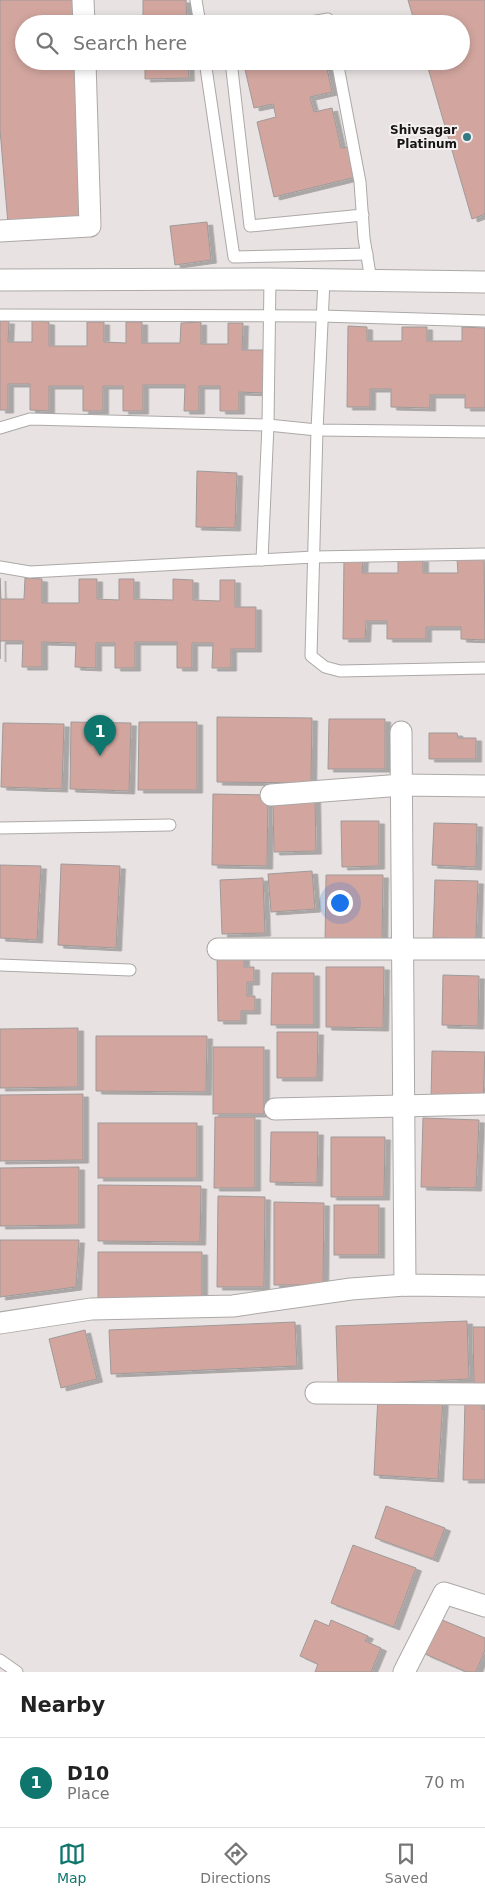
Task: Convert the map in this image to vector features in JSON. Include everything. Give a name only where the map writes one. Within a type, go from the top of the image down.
[{"type":"street","points":[[83,0],[84,15]]},
{"type":"street","points":[[0,232],[90,226],[85,70]]},
{"type":"street","points":[[0,280],[270,279],[485,282]]},
{"type":"street","points":[[401,732],[405,1284]]},
{"type":"street","points":[[271,795],[402,784],[485,786]]},
{"type":"street","points":[[218,948],[485,949]]},
{"type":"street","points":[[275,1109],[485,1104]]},
{"type":"street","points":[[0,1323],[92,1309],[233,1306],[351,1289],[405,1284],[485,1286]]},
{"type":"street","points":[[316,1393],[485,1394]]},
{"type":"street","points":[[404,1672],[444,1593],[485,1606]]},
{"type":"lane","points":[[196,0],[198,15]]},
{"type":"lane","points":[[206,70],[234,257],[367,254]]},
{"type":"lane","points":[[232,70],[250,226],[363,215]]},
{"type":"lane","points":[[339,70],[360,182],[371,280]]},
{"type":"lane","points":[[262,560],[268,425],[270,279]]},
{"type":"lane","points":[[324,280],[317,430],[311,656],[325,667],[340,671],[485,668]]},
{"type":"lane","points":[[0,315],[322,316],[485,321]]},
{"type":"lane","points":[[0,428],[30,419],[268,425],[317,430],[485,432]]},
{"type":"lane","points":[[0,567],[30,572],[314,556],[485,554]]},
{"type":"lane","points":[[0,828],[170,825]]},
{"type":"lane","points":[[0,965],[130,970]]},
{"type":"lane","points":[[0,1660],[17,1672]]},
{"type":"building","points":[[0,0],[81,0],[78,15],[15,15],[15,70],[78,70],[84,219],[8,224],[0,130]]},
{"type":"building","points":[[143,0],[186,0],[187,15],[143,15]]},
{"type":"building","name":"Shivsagar Platinum","points":[[408,0],[485,0],[485,214],[472,219],[429,70],[470,70],[470,15],[412,15]]},
{"type":"building","points":[[145,70],[189,70],[189,78],[145,79]]},
{"type":"building","points":[[245,70],[327,70],[332,92],[310,97],[314,112],[332,108],[341,148],[349,147],[356,177],[274,197],[257,122],[276,117],[273,104],[254,108]]},
{"type":"building","points":[[207,222],[211,260],[175,265],[170,226]]},
{"type":"building","points":[[0,321],[9,321],[8,342],[32,342],[32,321],[49,322],[49,346],[87,346],[87,322],[104,322],[104,342],[126,343],[126,322],[142,322],[142,343],[180,343],[181,323],[201,322],[201,344],[228,344],[228,323],[243,323],[242,350],[264,350],[263,393],[239,392],[239,411],[220,411],[220,386],[199,386],[199,411],[184,411],[185,385],[143,385],[143,411],[123,411],[123,386],[103,386],[103,411],[83,411],[83,386],[49,386],[49,411],[30,410],[30,384],[8,384],[8,410],[0,410]]},
{"type":"building","points":[[348,326],[367,327],[367,341],[402,341],[402,327],[427,327],[427,341],[462,341],[462,327],[485,328],[485,408],[465,408],[465,395],[430,395],[430,408],[391,407],[391,389],[370,389],[370,407],[347,407]]},
{"type":"building","points":[[197,471],[237,473],[235,528],[196,527]]},
{"type":"building","points":[[344,559],[363,559],[362,573],[398,573],[398,559],[423,559],[423,573],[458,573],[457,559],[484,559],[485,640],[461,639],[461,627],[426,627],[426,639],[387,639],[387,621],[366,621],[365,639],[343,639]]},
{"type":"building","points":[[0,578],[1,599],[24,599],[25,578],[42,579],[42,603],[79,603],[79,579],[97,579],[97,599],[119,600],[119,579],[134,579],[134,599],[173,600],[173,579],[193,580],[193,600],[220,601],[220,580],[235,580],[235,607],[256,607],[256,649],[231,649],[231,668],[212,668],[213,643],[192,643],[192,668],[177,668],[177,642],[135,642],[135,668],[115,668],[115,643],[96,643],[96,668],[75,667],[76,643],[42,642],[42,667],[22,667],[23,641],[0,641]]},
{"type":"building","points":[[217,717],[312,718],[311,783],[217,782]]},
{"type":"building","points":[[329,719],[385,719],[385,769],[328,769]]},
{"type":"building","points":[[71,722],[131,723],[129,791],[70,789]]},
{"type":"building","points":[[139,722],[197,722],[197,790],[138,790]]},
{"type":"building","points":[[3,723],[64,724],[62,789],[1,787]]},
{"type":"building","points":[[429,733],[457,733],[458,738],[476,738],[476,759],[429,759]]},
{"type":"building","points":[[213,794],[268,795],[267,866],[212,865]]},
{"type":"building","points":[[315,799],[316,851],[274,852],[273,800]]},
{"type":"building","points":[[341,821],[379,821],[379,866],[342,867]]},
{"type":"building","points":[[434,823],[477,824],[476,867],[432,865]]},
{"type":"building","points":[[61,864],[120,866],[116,948],[58,945]]},
{"type":"building","points":[[0,865],[41,866],[37,940],[0,938]]},
{"type":"building","points":[[312,871],[315,909],[271,912],[268,874]]},
{"type":"building","points":[[326,875],[383,875],[382,944],[325,944]]},
{"type":"building","points":[[263,878],[265,933],[222,934],[220,880]]},
{"type":"building","points":[[435,880],[478,881],[476,939],[433,938]]},
{"type":"building","points":[[217,955],[244,955],[244,967],[254,967],[254,982],[247,982],[247,996],[255,996],[255,1011],[241,1011],[241,1021],[218,1021]]},
{"type":"building","points":[[326,967],[384,967],[383,1028],[326,1027]]},
{"type":"building","points":[[272,973],[314,973],[314,1025],[271,1025]]},
{"type":"building","points":[[443,975],[479,976],[478,1026],[442,1025]]},
{"type":"building","points":[[78,1028],[78,1087],[0,1088],[0,1029]]},
{"type":"building","points":[[277,1032],[318,1032],[317,1078],[277,1078]]},
{"type":"building","points":[[96,1036],[207,1036],[206,1092],[96,1091]]},
{"type":"building","points":[[213,1047],[264,1047],[264,1114],[213,1114]]},
{"type":"building","points":[[432,1051],[485,1052],[483,1101],[431,1100]]},
{"type":"building","points":[[83,1094],[83,1160],[0,1161],[0,1095]]},
{"type":"building","points":[[215,1117],[255,1117],[255,1188],[214,1188]]},
{"type":"building","points":[[423,1118],[479,1120],[476,1188],[421,1187]]},
{"type":"building","points":[[98,1123],[197,1123],[197,1178],[98,1178]]},
{"type":"building","points":[[271,1132],[318,1132],[317,1183],[270,1182]]},
{"type":"building","points":[[331,1137],[385,1137],[384,1197],[331,1197]]},
{"type":"building","points":[[79,1167],[79,1225],[0,1226],[0,1168]]},
{"type":"building","points":[[98,1185],[201,1186],[200,1242],[98,1241]]},
{"type":"building","points":[[218,1196],[265,1197],[264,1287],[217,1287]]},
{"type":"building","points":[[274,1202],[324,1203],[323,1285],[274,1285]]},
{"type":"building","points":[[334,1205],[379,1205],[379,1255],[334,1255]]},
{"type":"building","points":[[0,1240],[79,1240],[76,1287],[0,1297]]},
{"type":"building","points":[[98,1252],[202,1252],[202,1304],[98,1303]]},
{"type":"building","points":[[467,1321],[469,1379],[338,1385],[336,1326]]},
{"type":"building","points":[[295,1322],[297,1366],[111,1374],[109,1330]]},
{"type":"building","points":[[473,1327],[485,1327],[485,1384],[474,1384]]},
{"type":"building","points":[[85,1330],[97,1379],[61,1388],[49,1339]]},
{"type":"building","points":[[378,1396],[443,1399],[438,1479],[374,1475]]},
{"type":"building","points":[[465,1401],[482,1401],[482,1409],[485,1409],[485,1480],[463,1480]]},
{"type":"building","points":[[386,1506],[445,1528],[433,1559],[375,1538]]},
{"type":"building","points":[[353,1545],[416,1568],[394,1627],[331,1603]]},
{"type":"building","points":[[440,1619],[485,1638],[485,1650],[476,1672],[467,1672],[425,1654]]},
{"type":"building","points":[[315,1620],[329,1626],[331,1620],[368,1636],[365,1641],[381,1648],[371,1672],[315,1672],[318,1664],[300,1656]]},
{"type":"place","name":"Shivsagar Platinum","points":[[467,137]]},
{"type":"place","name":"D10","points":[[100,756]]}]
